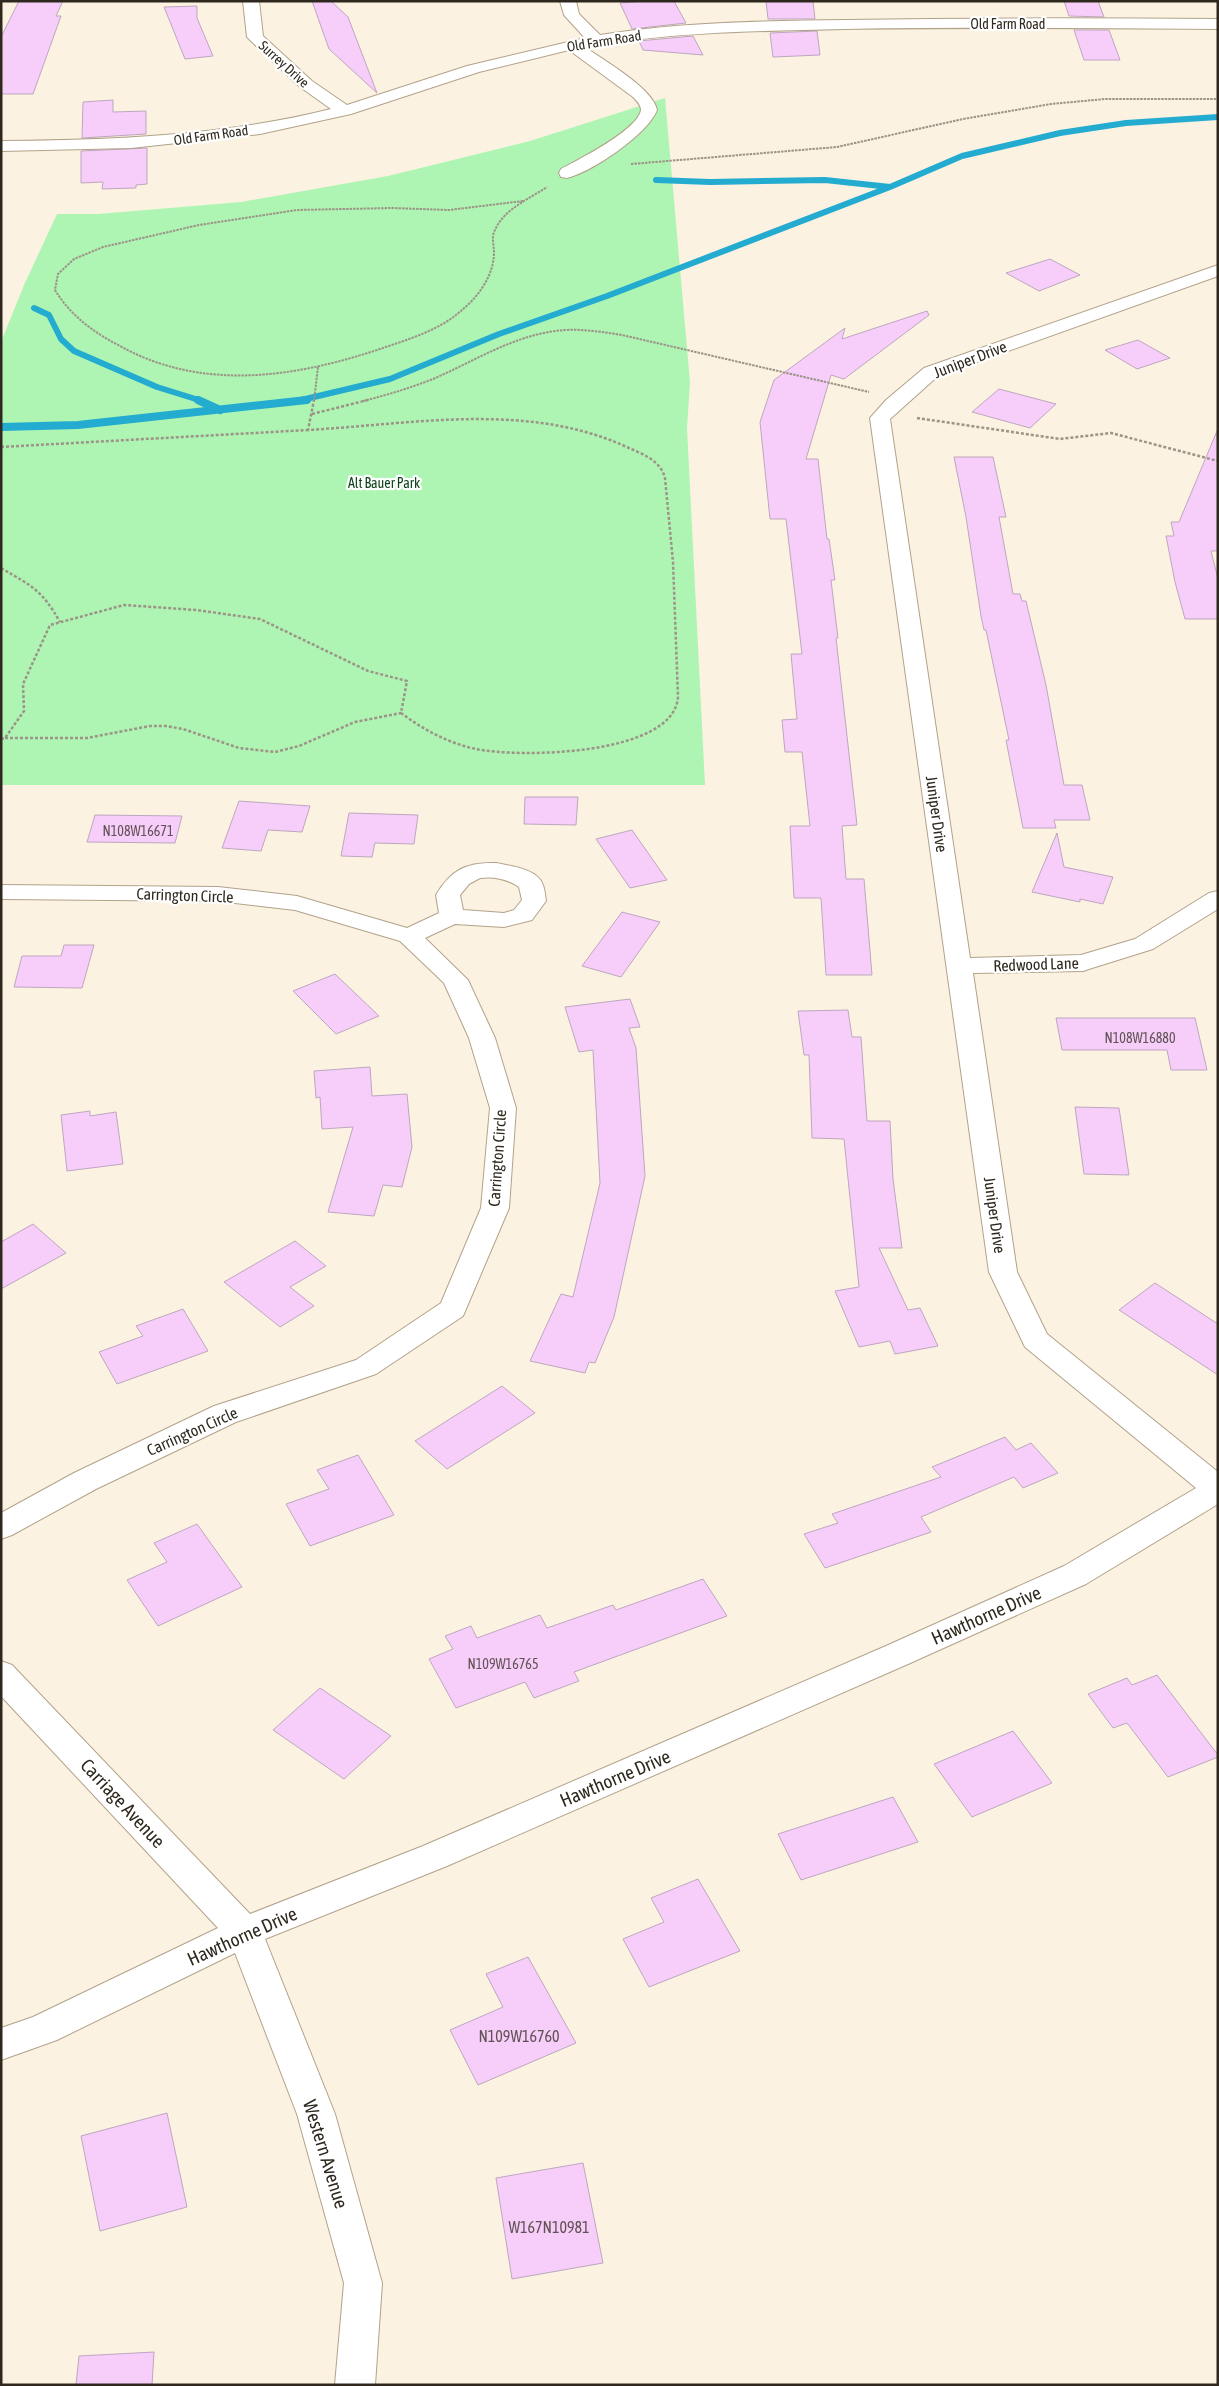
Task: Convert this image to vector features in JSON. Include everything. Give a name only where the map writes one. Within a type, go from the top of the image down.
[{"type":"street","name":"Surrey Drive","points":[[251,1],[255,37],[306,84],[344,111]]},
{"type":"street","points":[[568,1],[572,15],[596,40]]},
{"type":"street","name":"Old Farm Road","points":[[1,146],[76,146],[183,140],[281,125],[344,111],[458,73],[596,40],[711,27],[870,16],[1173,16],[1218,24]]},
{"type":"street","points":[[567,173],[608,149],[638,127],[646,118],[649,110],[647,103],[639,94],[572,46]]},
{"type":"street","name":"Juniper Drive","points":[[1218,270],[931,372],[892,404],[880,418],[1003,1272],[1036,1340],[1218,1489]]},
{"type":"street","name":"Carrington Circle","points":[[1,892],[218,894],[297,903],[409,936],[455,980],[482,1038],[503,1108],[495,1208],[453,1309],[366,1368],[225,1414],[85,1481],[1,1527]]},
{"type":"street","name":"Redwood Lane","points":[[959,966],[1083,964],[1144,944],[1218,898]]},
{"type":"street","points":[[409,936],[452,916]]},
{"type":"street","name":"Hawthorne Drive","points":[[1,2044],[44,2029],[244,1932],[436,1856],[1075,1575],[1218,1489]]},
{"type":"street","name":"Carriage Avenue","points":[[1,1674],[244,1932]]},
{"type":"street","name":"Western Avenue","points":[[244,1932],[316,2114],[364,2282],[355,2385]]},
{"type":"path","points":[[623,166],[837,147],[963,119],[1051,104],[1105,99],[1218,99]]},
{"type":"path","points":[[523,201],[449,210],[334,208],[298,210],[226,220],[140,237],[103,247],[74,259],[58,274],[55,290],[66,309],[119,348],[178,370],[220,378],[259,376],[318,367],[358,356],[408,338],[450,320],[462,311],[473,301],[491,270],[495,253],[493,236],[495,229],[523,201],[567,173]]},
{"type":"path","points":[[310,414],[409,387],[505,345],[544,333],[574,330],[603,331],[644,338],[696,354],[872,393]]},
{"type":"path","points":[[308,430],[310,414],[314,411],[318,367]]},
{"type":"path","points":[[909,417],[1060,439],[1074,440],[1110,433],[1218,461]]},
{"type":"path","points":[[1,447],[429,422],[521,420],[557,425],[616,441],[649,457],[662,470],[669,518],[678,704],[666,720],[646,735],[613,743],[559,752],[493,752],[461,745],[426,732],[401,713],[355,722],[299,746],[275,752],[239,748],[182,729],[166,726],[150,726],[87,738],[3,738]]},
{"type":"path","points":[[1,568],[38,590],[47,600],[60,622]]},
{"type":"path","points":[[3,738],[24,710],[23,684],[50,625],[124,605],[196,610],[260,619],[368,672],[407,681],[401,713]]},
{"type":"green space","name":"Alt Bauer Park","points":[[665,98],[690,382],[687,428],[705,785],[1,785],[1,342],[24,285],[57,214],[98,214],[241,202],[388,176],[530,141]]},
{"type":"building","points":[[19,1],[63,1],[56,16],[61,16],[33,94],[1,94],[1,37]]},
{"type":"building","points":[[312,1],[331,1],[348,17],[377,93],[329,49]]},
{"type":"building","points":[[674,1],[686,23],[632,29],[620,3]]},
{"type":"building","points":[[766,1],[813,1],[815,19],[768,19]]},
{"type":"building","points":[[1064,1],[1098,1],[1104,17],[1069,16]]},
{"type":"building","points":[[197,6],[197,18],[213,56],[185,59],[164,7]]},
{"type":"building","points":[[1074,30],[1109,30],[1120,60],[1084,60]]},
{"type":"building","points":[[817,31],[820,55],[773,57],[770,33]]},
{"type":"building","points":[[693,36],[703,55],[643,50],[639,41]]},
{"type":"building","points":[[113,100],[113,112],[146,111],[146,134],[82,138],[83,102]]},
{"type":"building","points":[[147,148],[147,184],[136,185],[136,188],[102,189],[103,182],[81,183],[81,151]]},
{"type":"building","points":[[1050,259],[1080,275],[1039,291],[1006,273]]},
{"type":"building","points":[[927,311],[929,315],[844,379],[831,375],[806,459],[818,459],[827,539],[829,539],[835,580],[831,580],[838,638],[836,638],[857,825],[842,826],[846,879],[864,879],[872,975],[826,975],[821,898],[794,898],[790,826],[810,826],[802,752],[785,752],[782,720],[797,719],[791,654],[802,654],[786,519],[770,519],[760,422],[774,380],[845,328],[842,339]]},
{"type":"building","points":[[1138,340],[1170,358],[1137,369],[1105,350]]},
{"type":"building","points":[[999,389],[1056,404],[1030,428],[972,412]]},
{"type":"building","points":[[1217,431],[1218,551],[1211,551],[1218,579],[1218,619],[1185,619],[1166,536],[1174,536],[1171,522],[1179,522]]},
{"type":"building","points":[[954,457],[993,457],[1006,517],[999,517],[1013,594],[1020,594],[1022,601],[1026,601],[1046,685],[1064,785],[1082,785],[1090,820],[1054,820],[1056,828],[1023,828],[1006,740],[1009,740],[986,630],[984,630],[981,616],[966,517]]},
{"type":"building","points":[[525,797],[578,797],[576,825],[524,824]]},
{"type":"building","points":[[239,801],[310,806],[302,832],[268,830],[261,851],[222,848]]},
{"type":"building","points":[[349,813],[418,815],[414,844],[375,843],[372,857],[341,856]]},
{"type":"building","points":[[95,815],[182,816],[175,843],[87,842]]},
{"type":"building","points":[[632,830],[667,880],[630,888],[596,839]]},
{"type":"building","points":[[1057,833],[1064,867],[1113,877],[1103,904],[1080,899],[1080,902],[1032,892]]},
{"type":"building","points":[[622,912],[660,922],[621,977],[582,966]]},
{"type":"building","points":[[64,945],[94,945],[82,988],[14,987],[22,956],[61,956]]},
{"type":"building","points":[[335,974],[379,1016],[336,1034],[293,991]]},
{"type":"building","points":[[630,999],[640,1027],[629,1028],[636,1048],[645,1176],[614,1317],[595,1363],[589,1362],[585,1373],[530,1361],[561,1294],[573,1297],[600,1183],[593,1050],[579,1052],[565,1007]]},
{"type":"building","points":[[848,1010],[852,1037],[861,1037],[867,1121],[890,1121],[893,1179],[902,1248],[879,1248],[908,1310],[920,1308],[938,1346],[895,1354],[890,1341],[859,1347],[835,1291],[859,1287],[844,1139],[812,1138],[809,1055],[804,1055],[798,1011]]},
{"type":"building","points":[[1056,1018],[1195,1018],[1207,1070],[1171,1070],[1167,1050],[1062,1050]]},
{"type":"building","points":[[370,1067],[372,1096],[407,1094],[412,1147],[402,1187],[383,1185],[374,1216],[328,1212],[353,1127],[322,1129],[320,1097],[316,1098],[314,1071]]},
{"type":"building","points":[[1075,1107],[1119,1108],[1129,1175],[1084,1174]]},
{"type":"building","points":[[90,1111],[90,1116],[116,1112],[123,1164],[67,1171],[61,1115]]},
{"type":"building","points":[[33,1224],[66,1253],[1,1289],[1,1242]]},
{"type":"building","points":[[295,1241],[326,1266],[290,1287],[314,1306],[280,1327],[224,1282]]},
{"type":"building","points":[[1155,1283],[1218,1324],[1218,1375],[1119,1310]]},
{"type":"building","points":[[183,1309],[208,1351],[117,1384],[99,1352],[143,1336],[136,1326]]},
{"type":"building","points":[[502,1386],[535,1413],[447,1469],[415,1441]]},
{"type":"building","points":[[1005,1437],[1016,1450],[1031,1443],[1058,1473],[1023,1488],[1014,1477],[921,1517],[931,1532],[825,1568],[804,1534],[838,1523],[832,1514],[941,1477],[932,1467]]},
{"type":"building","points":[[358,1455],[394,1515],[310,1546],[286,1504],[329,1489],[317,1470]]},
{"type":"building","points":[[197,1524],[242,1587],[158,1626],[127,1580],[167,1562],[154,1543]]},
{"type":"building","points":[[703,1579],[727,1616],[574,1672],[579,1681],[534,1698],[525,1682],[456,1708],[429,1659],[453,1649],[445,1636],[471,1626],[477,1638],[540,1615],[547,1628],[613,1605],[616,1610]]},
{"type":"building","points":[[1157,1675],[1218,1755],[1218,1757],[1168,1777],[1127,1723],[1113,1728],[1088,1694],[1127,1678],[1132,1685]]},
{"type":"building","points":[[320,1688],[391,1736],[344,1779],[273,1730]]},
{"type":"building","points":[[1013,1731],[1052,1783],[972,1817],[934,1764]]},
{"type":"building","points":[[893,1797],[918,1842],[801,1880],[778,1834]]},
{"type":"building","points":[[698,1879],[740,1951],[649,1987],[623,1939],[664,1922],[651,1898]]},
{"type":"building","points":[[528,1957],[576,2043],[478,2085],[450,2030],[503,2007],[486,1974]]},
{"type":"building","points":[[167,2113],[187,2207],[100,2231],[81,2136]]},
{"type":"building","points":[[583,2163],[603,2263],[512,2279],[496,2178]]},
{"type":"building","points":[[154,2352],[152,2385],[76,2385],[79,2356]]},
{"type":"waterway","points":[[890,187],[962,156],[1060,133],[1126,123],[1218,117]]},
{"type":"waterway","points":[[656,180],[710,182],[825,180],[890,187]]},
{"type":"waterway","points":[[297,401],[390,379],[499,334],[607,296],[890,187]]},
{"type":"waterway","points":[[34,308],[49,315],[61,339],[74,351],[157,387],[202,401]]},
{"type":"waterway","points":[[198,400],[219,410]]},
{"type":"waterway","points":[[219,410],[307,400]]},
{"type":"waterway","points":[[1,427],[78,425],[219,410]]}]
